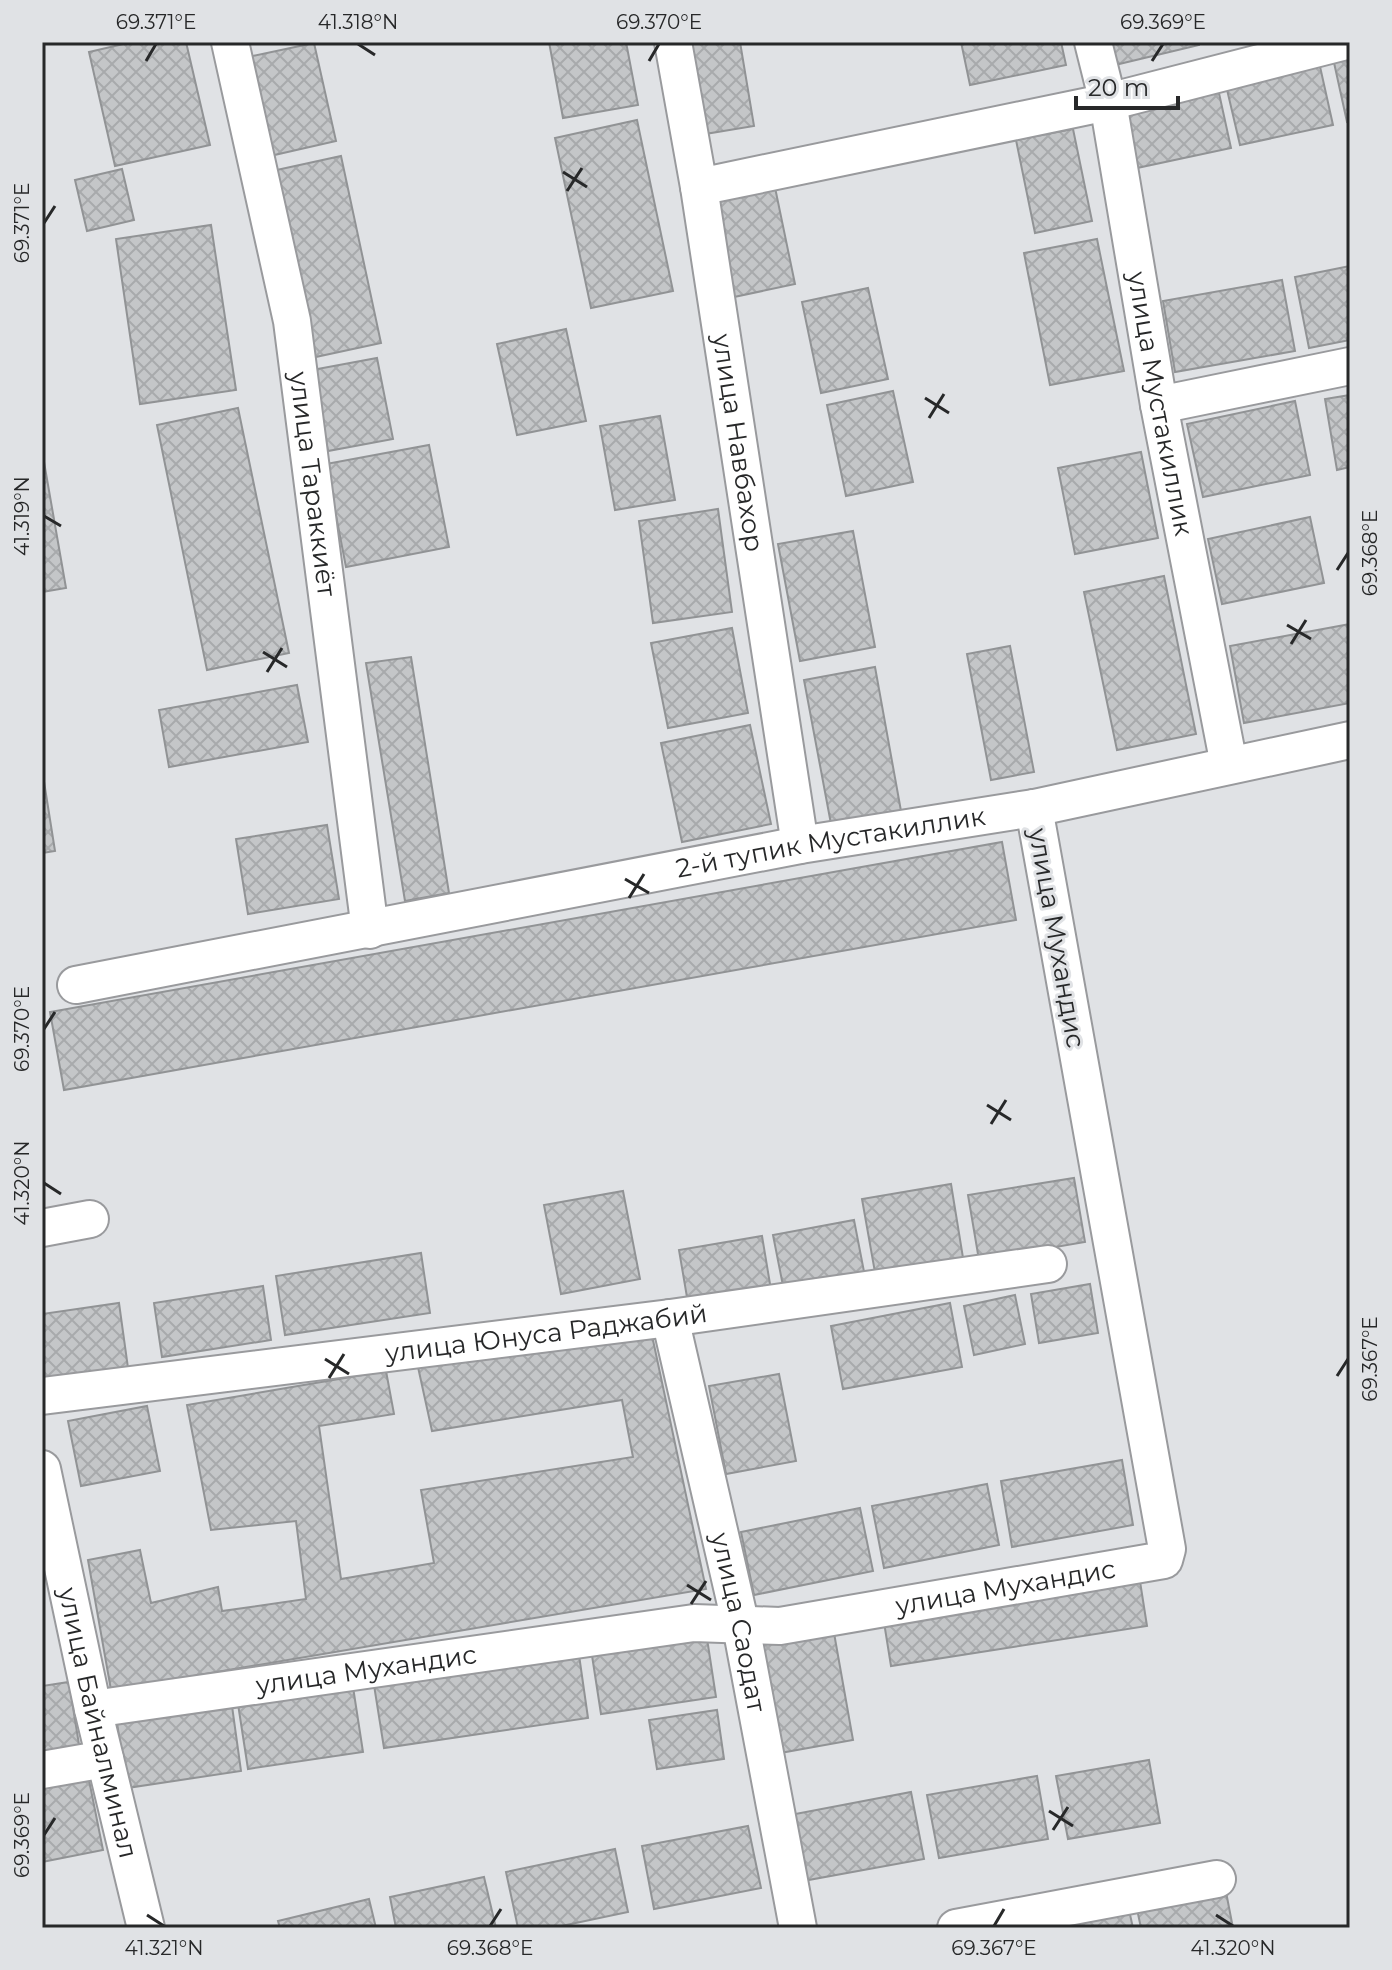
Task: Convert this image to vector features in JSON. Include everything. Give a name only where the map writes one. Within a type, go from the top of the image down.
[{"type":"street","name":"улица Тараккиёт","points":[[230,42],[292,321],[370,930]]},
{"type":"street","name":"улица Навбахор","points":[[673,42],[699,187],[800,845]]},
{"type":"street","name":"улица Мустакиллик","points":[[1093,42],[1108,102],[1159,405],[1229,765]]},
{"type":"street","points":[[699,187],[1108,102],[1342,42]]},
{"type":"street","points":[[1159,405],[1350,366]]},
{"type":"street","name":"2-й тупик Мустакиллик","points":[[76,985],[800,845],[1034,808],[1350,740]]},
{"type":"street","name":"улица Мухандис","points":[[93,1709],[694,1623],[780,1626],[1164,1560],[1167,1549],[1034,808]]},
{"type":"street","points":[[42,1228],[90,1219]]},
{"type":"street","name":"улица Юнуса Раджабий","points":[[42,1396],[670,1318],[1048,1264]]},
{"type":"street","name":"улица Саодат","points":[[670,1318],[741,1626],[798,1928]]},
{"type":"street","name":"улица Байналминал","points":[[42,1469],[93,1709],[146,1928]]},
{"type":"street","points":[[42,1770],[105,1759]]},
{"type":"street","points":[[956,1928],[1217,1879]]},
{"type":"building","points":[[132,42],[186,42],[210,145],[115,166],[89,52]]},
{"type":"building","points":[[549,42],[626,42],[638,105],[563,118]]},
{"type":"building","points":[[689,42],[740,42],[754,126],[705,134]]},
{"type":"building","points":[[961,42],[1061,42],[1066,65],[970,85]]},
{"type":"building","points":[[1109,42],[1199,42],[1199,45],[1115,65]]},
{"type":"building","points":[[314,43],[336,141],[270,156],[248,57]]},
{"type":"building","points":[[1350,55],[1350,121],[1347,122],[1333,58]]},
{"type":"building","points":[[1319,62],[1333,125],[1240,145],[1225,81]]},
{"type":"building","points":[[1217,84],[1231,148],[1137,168],[1123,104]]},
{"type":"building","points":[[637,120],[673,291],[591,308],[555,138]]},
{"type":"building","points":[[1073,129],[1092,221],[1035,233],[1016,140]]},
{"type":"building","points":[[341,156],[381,343],[311,358],[272,171]]},
{"type":"building","points":[[122,169],[134,220],[87,231],[75,180]]},
{"type":"building","points":[[772,173],[795,284],[734,297],[710,186]]},
{"type":"building","points":[[211,225],[236,390],[140,404],[116,239]]},
{"type":"building","points":[[1097,239],[1124,371],[1050,385],[1024,253]]},
{"type":"building","points":[[1350,266],[1350,340],[1309,348],[1295,277]]},
{"type":"building","points":[[1282,280],[1295,351],[1175,372],[1163,301]]},
{"type":"building","points":[[868,288],[888,379],[821,393],[802,302]]},
{"type":"building","points":[[566,329],[586,421],[517,435],[497,344]]},
{"type":"building","points":[[377,358],[393,439],[328,451],[312,370]]},
{"type":"building","points":[[893,391],[913,482],[846,496],[827,405]]},
{"type":"building","points":[[1350,395],[1350,467],[1337,470],[1325,399]]},
{"type":"building","points":[[1295,401],[1310,475],[1203,497],[1187,424]]},
{"type":"building","points":[[238,408],[289,653],[207,670],[157,425]]},
{"type":"building","points":[[660,416],[675,500],[615,510],[600,426]]},
{"type":"building","points":[[429,445],[449,547],[346,567],[326,464]]},
{"type":"building","points":[[1141,452],[1158,538],[1075,554],[1058,468]]},
{"type":"building","points":[[42,463],[66,588],[42,592]]},
{"type":"building","points":[[718,509],[732,612],[653,623],[639,521]]},
{"type":"building","points":[[1310,517],[1324,583],[1222,604],[1208,539]]},
{"type":"building","points":[[853,531],[875,647],[800,661],[778,544]]},
{"type":"building","points":[[1164,576],[1196,734],[1117,750],[1084,592]]},
{"type":"building","points":[[1350,624],[1350,703],[1244,723],[1230,646]]},
{"type":"building","points":[[732,628],[748,713],[668,728],[651,643]]},
{"type":"building","points":[[1010,646],[1034,772],[991,780],[967,654]]},
{"type":"building","points":[[411,657],[449,893],[405,901],[366,663]]},
{"type":"building","points":[[875,667],[901,811],[831,824],[804,680]]},
{"type":"building","points":[[297,685],[308,742],[169,767],[159,710]]},
{"type":"building","points":[[750,725],[771,824],[682,842],[661,743]]},
{"type":"building","points":[[42,769],[55,851],[42,853]]},
{"type":"building","points":[[327,825],[339,899],[248,914],[236,839]]},
{"type":"building","points":[[1002,842],[1016,920],[64,1090],[50,1012]]},
{"type":"building","points":[[1074,1178],[1085,1242],[979,1260],[968,1195]]},
{"type":"building","points":[[951,1184],[964,1264],[876,1278],[862,1199]]},
{"type":"building","points":[[623,1191],[640,1279],[561,1294],[544,1205]]},
{"type":"building","points":[[854,1220],[866,1282],[785,1296],[773,1235]]},
{"type":"building","points":[[762,1236],[772,1296],[689,1309],[679,1250]]},
{"type":"building","points":[[421,1253],[430,1313],[285,1335],[276,1276]]},
{"type":"building","points":[[1090,1284],[1098,1333],[1039,1343],[1031,1294]]},
{"type":"building","points":[[263,1286],[271,1340],[162,1357],[154,1303]]},
{"type":"building","points":[[1015,1295],[1025,1344],[974,1355],[964,1306]]},
{"type":"building","points":[[119,1303],[128,1368],[42,1380],[42,1314]]},
{"type":"building","points":[[950,1303],[962,1367],[843,1389],[831,1326]]},
{"type":"building","points":[[650,1326],[706,1589],[111,1690],[88,1560],[140,1550],[151,1603],[218,1587],[222,1611],[306,1599],[296,1521],[211,1530],[187,1405],[386,1371],[394,1414],[319,1426],[341,1579],[434,1563],[421,1490],[633,1457],[622,1400],[432,1431],[418,1367]]},
{"type":"building","points":[[779,1374],[796,1461],[726,1474],[709,1386]]},
{"type":"building","points":[[147,1406],[160,1471],[81,1486],[68,1421]]},
{"type":"building","points":[[1122,1460],[1133,1525],[1012,1547],[1001,1481]]},
{"type":"building","points":[[987,1484],[999,1545],[884,1568],[872,1506]]},
{"type":"building","points":[[860,1508],[873,1571],[754,1595],[741,1532]]},
{"type":"building","points":[[1139,1575],[1147,1626],[891,1666],[883,1616]]},
{"type":"building","points":[[706,1632],[716,1697],[601,1714],[591,1649]]},
{"type":"building","points":[[834,1633],[853,1740],[780,1753],[761,1645]]},
{"type":"building","points":[[579,1655],[588,1718],[384,1748],[374,1685]]},
{"type":"building","points":[[69,1682],[80,1751],[42,1757],[42,1686]]},
{"type":"building","points":[[353,1687],[363,1752],[248,1769],[238,1704]]},
{"type":"building","points":[[232,1706],[241,1771],[127,1788],[117,1723]]},
{"type":"building","points":[[717,1710],[724,1759],[657,1769],[649,1720]]},
{"type":"building","points":[[1149,1760],[1160,1823],[1068,1839],[1056,1776]]},
{"type":"building","points":[[88,1775],[103,1850],[42,1862],[42,1783]]},
{"type":"building","points":[[1037,1776],[1048,1839],[939,1858],[927,1795]]},
{"type":"building","points":[[911,1792],[924,1859],[803,1881],[790,1815]]},
{"type":"building","points":[[748,1826],[761,1888],[654,1909],[642,1846]]},
{"type":"building","points":[[615,1849],[628,1912],[552,1928],[518,1928],[506,1872]]},
{"type":"building","points":[[484,1877],[496,1928],[396,1928],[390,1897]]},
{"type":"building","points":[[1226,1892],[1233,1928],[1141,1928],[1137,1909]]},
{"type":"building","points":[[369,1899],[376,1928],[280,1928],[278,1921]]},
{"type":"building","points":[[1129,1910],[1133,1928],[1033,1928]]}]
